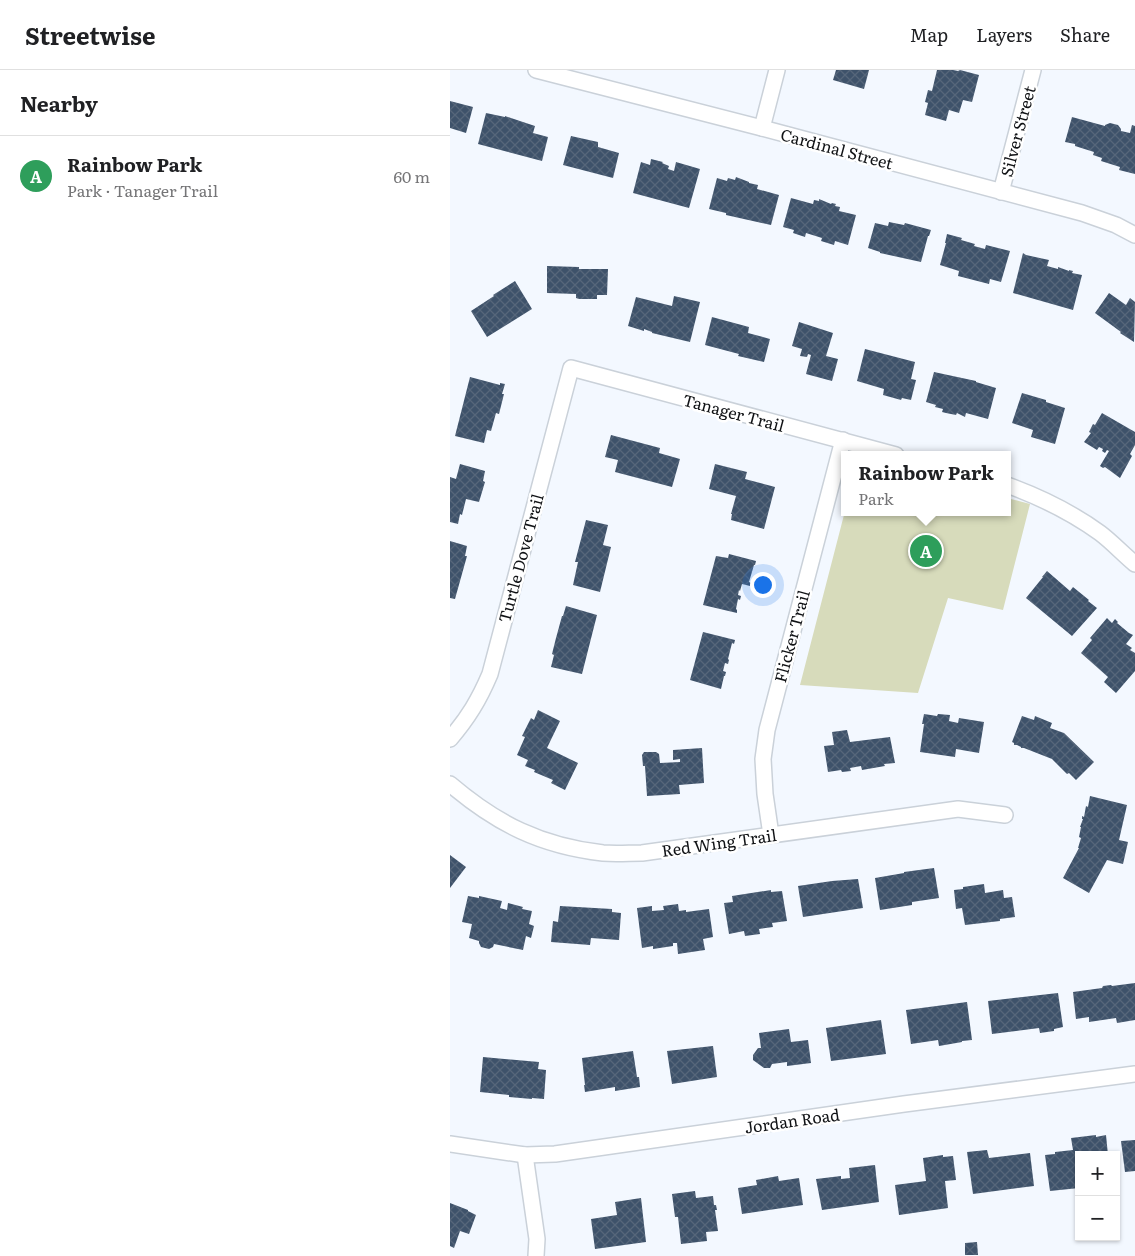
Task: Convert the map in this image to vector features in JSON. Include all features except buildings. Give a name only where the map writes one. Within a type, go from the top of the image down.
[{"type":"street","name":"Cardinal Street","points":[[536,70],[1082,213],[1116,225],[1135,235]]},
{"type":"street","points":[[762,128],[777,70]]},
{"type":"street","name":"Silver Street","points":[[1001,192],[1033,70]]},
{"type":"street","name":"Tanager Trail","points":[[571,368],[882,451]]},
{"type":"street","name":"Turtle Dove Trail","points":[[450,739],[464,724],[480,697],[490,674],[571,368]]},
{"type":"street","name":"Flicker Trail","points":[[771,835],[765,794],[763,759],[767,730],[843,440]]},
{"type":"street","points":[[1011,486],[1033,494],[1066,510],[1100,534],[1135,564]]},
{"type":"street","name":"Red Wing Trail","points":[[450,784],[470,801],[498,820],[534,837],[571,848],[605,853],[642,853],[958,809],[1005,815]]},
{"type":"street","name":"Jordan Road","points":[[450,1144],[525,1155],[555,1154],[904,1104],[1135,1074]]},
{"type":"street","points":[[525,1155],[536,1238],[536,1256]]},
{"type":"green space","points":[[1011,499],[1030,504],[1003,610],[948,598],[918,693],[800,685],[844,516],[1011,516]]},
{"type":"place","name":"Rainbow Park","points":[[926,551]]}]
